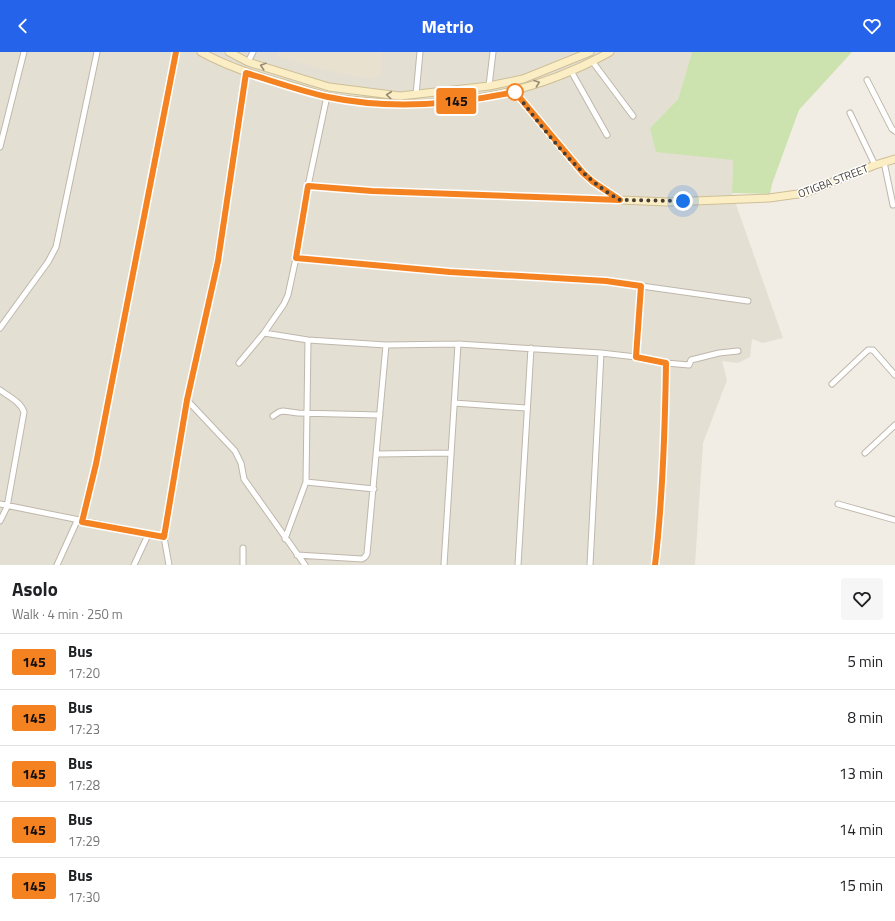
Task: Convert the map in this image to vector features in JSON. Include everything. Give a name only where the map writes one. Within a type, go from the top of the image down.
[{"type":"street","points":[[0,147],[24,52]]},
{"type":"street","points":[[0,328],[48,262],[56,247],[97,52]]},
{"type":"street","points":[[57,565],[80,521],[96,464],[176,52]]},
{"type":"street","points":[[201,52],[217,61],[246,73],[327,96],[348,100],[417,105],[482,98],[515,92],[571,71],[610,52]]},
{"type":"street","points":[[229,52],[248,62],[329,87],[400,96],[489,86],[524,80],[574,56],[590,52]]},
{"type":"street","points":[[248,62],[253,52]]},
{"type":"street","points":[[416,95],[420,52]]},
{"type":"street","points":[[489,86],[493,52]]},
{"type":"street","points":[[592,61],[633,116]]},
{"type":"street","points":[[571,71],[607,134]]},
{"type":"street","points":[[169,565],[164,537],[187,400],[218,261],[246,73]]},
{"type":"street","points":[[867,80],[892,129],[895,131]]},
{"type":"street","points":[[515,92],[583,173],[593,182],[620,200]]},
{"type":"street","points":[[239,363],[264,333],[284,304],[288,294],[296,258],[308,186],[327,96]]},
{"type":"street","points":[[850,113],[875,164]]},
{"type":"street","name":"OTIGBA STREET","points":[[620,200],[668,202],[769,198],[805,193],[875,164],[895,159]]},
{"type":"street","points":[[884,162],[893,205]]},
{"type":"street","points":[[308,186],[372,191],[620,200]]},
{"type":"street","points":[[296,258],[450,272],[606,281],[748,301]]},
{"type":"street","points":[[636,357],[641,286]]},
{"type":"street","points":[[264,333],[308,340],[386,345],[458,344],[600,353],[689,365],[691,360],[719,352],[738,350]]},
{"type":"street","points":[[285,539],[306,482],[308,340]]},
{"type":"street","points":[[444,565],[458,344]]},
{"type":"street","points":[[297,555],[362,559],[367,554],[386,345]]},
{"type":"street","points":[[518,565],[526,408],[531,348]]},
{"type":"street","points":[[832,384],[868,350],[873,350],[895,375]]},
{"type":"street","points":[[590,565],[600,353]]},
{"type":"street","points":[[655,565],[660,508],[666,363]]},
{"type":"street","points":[[0,390],[23,407],[24,412],[7,507],[0,521]]},
{"type":"street","points":[[187,400],[235,451],[241,463],[244,479],[285,539],[305,565]]},
{"type":"street","points":[[454,403],[526,408]]},
{"type":"street","points":[[273,416],[283,411],[298,413],[307,412],[380,415]]},
{"type":"street","points":[[866,453],[895,425]]},
{"type":"street","points":[[377,454],[450,453]]},
{"type":"street","points":[[306,482],[374,489]]},
{"type":"street","points":[[0,504],[7,507],[164,537]]},
{"type":"street","points":[[838,504],[894,519]]},
{"type":"street","points":[[134,565],[148,535]]},
{"type":"street","points":[[243,548],[243,565]]},
{"type":"shaded area","points":[[0,52],[692,52],[678,99],[650,128],[733,160],[732,193],[783,338],[763,343],[752,339],[750,357],[738,363],[722,361],[727,380],[703,443],[695,565],[0,565]]},
{"type":"shaded area","points":[[279,52],[382,52],[380,78],[361,77],[325,70],[277,56]]},
{"type":"green space","points":[[692,52],[852,52],[799,110],[772,184],[770,194],[732,193],[733,160],[656,152],[650,128],[678,99]]},
{"type":"bus line","name":"145","points":[[176,52],[96,464],[82,522],[164,537],[187,400],[218,261],[246,73],[327,96],[348,100],[402,105],[434,104],[515,92],[583,173],[593,182],[620,200],[372,191],[308,186],[296,258],[450,272],[606,281],[641,286],[636,357],[666,363],[659,532],[655,565]]},
{"type":"route","points":[[515,92],[583,173],[612,195],[620,200],[668,202],[683,201]]}]
